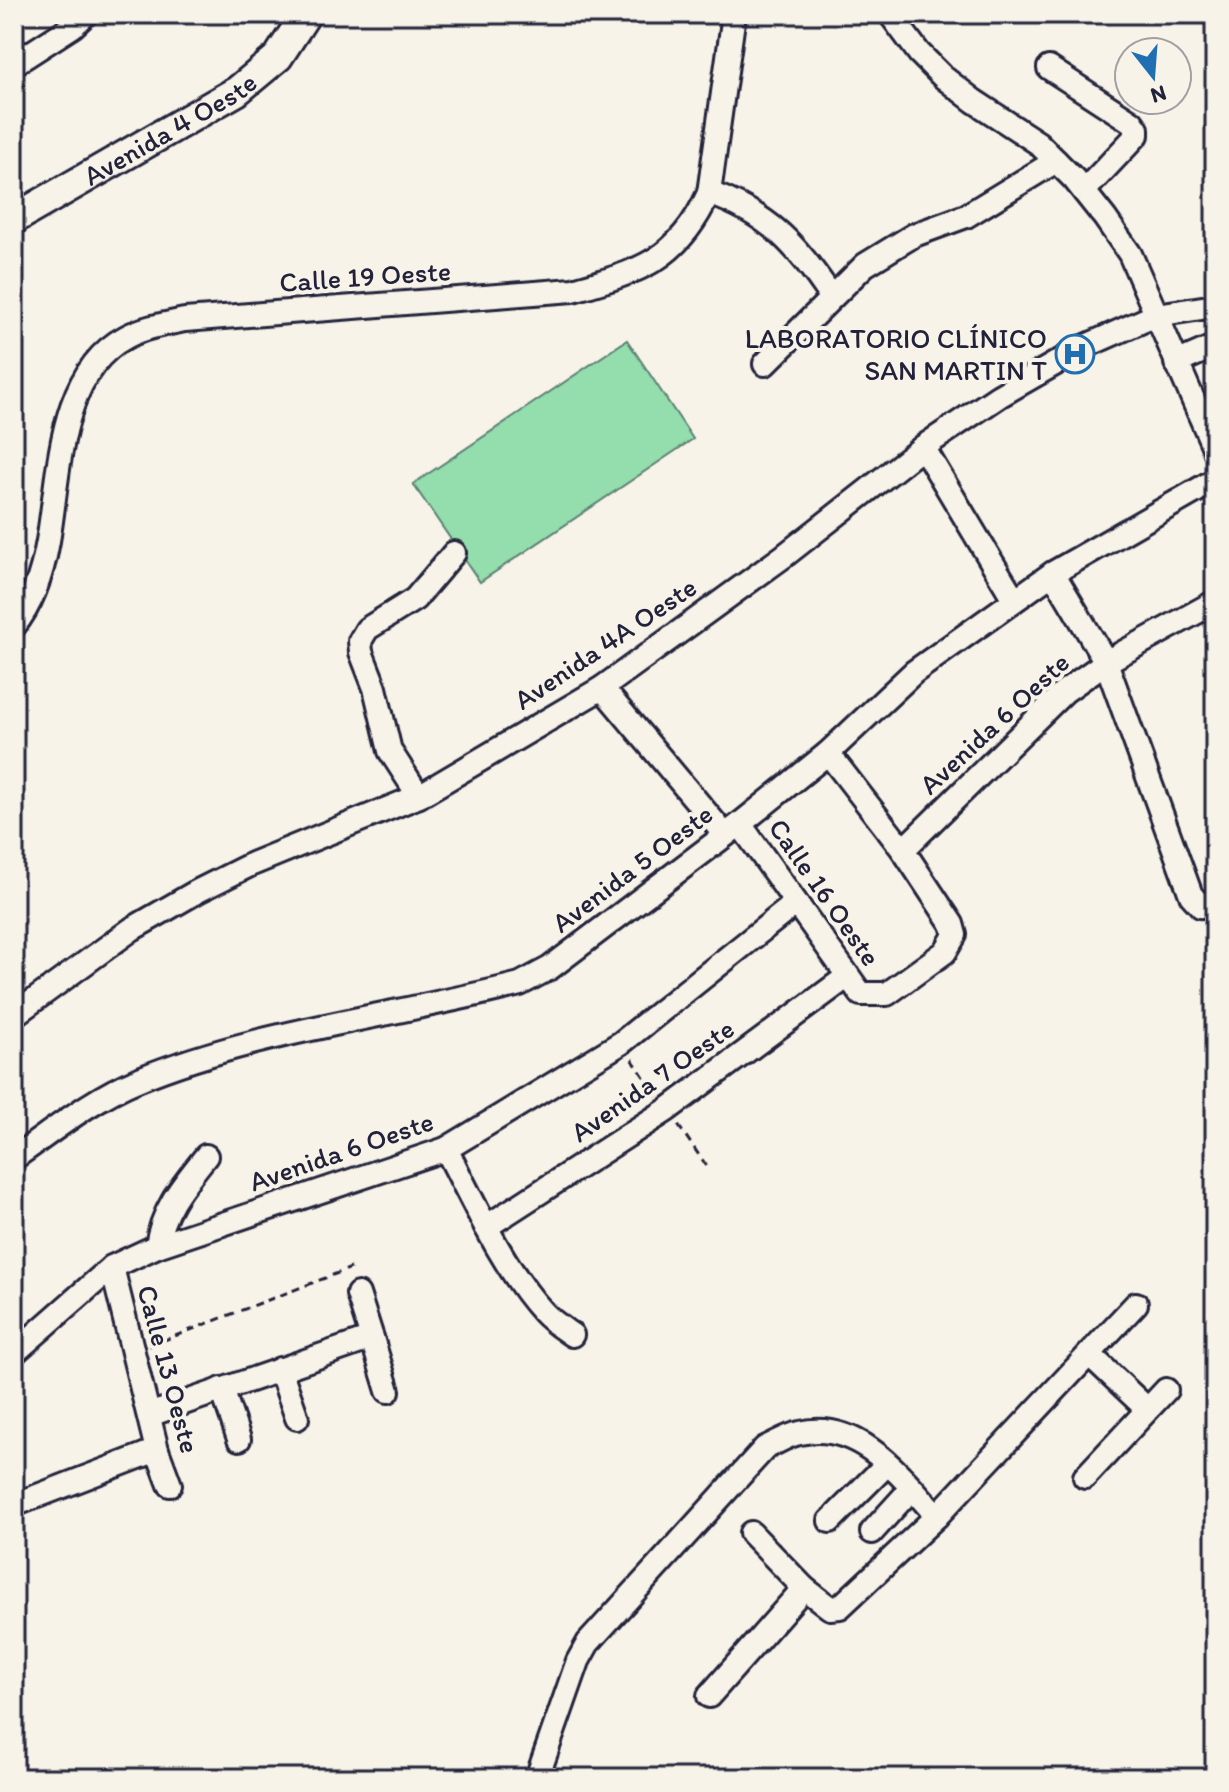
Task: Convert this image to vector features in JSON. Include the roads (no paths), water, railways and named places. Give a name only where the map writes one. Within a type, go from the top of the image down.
[{"type":"main road","name":"Avenida 4 Oeste","points":[[14,219],[218,103],[252,80],[284,49],[306,14]]},
{"type":"street","points":[[14,64],[73,26],[86,14]]},
{"type":"street","name":"Calle 19 Oeste","points":[[14,626],[31,599],[45,559],[65,438],[77,393],[92,364],[126,337],[163,324],[573,290],[632,272],[680,242],[697,220],[709,193],[734,14]]},
{"type":"street","points":[[890,14],[919,53],[943,77],[1038,143],[1084,191],[1130,254],[1215,450]]},
{"type":"street","points":[[1049,68],[1132,122],[1137,129],[1137,135],[1084,191]]},
{"type":"street","points":[[765,364],[865,265],[914,235],[966,216],[1056,161]]},
{"type":"street","points":[[709,193],[741,204],[777,229],[807,260],[831,296]]},
{"type":"street","name":"Avenida 4A Oeste","points":[[14,1015],[132,929],[198,891],[252,864],[419,796],[602,688],[784,556],[923,447],[999,396],[1086,346],[1156,315],[1215,306]]},
{"type":"street","points":[[1176,363],[1215,346]]},
{"type":"street","points":[[923,447],[1014,599]]},
{"type":"street","name":"Avenida 5 Oeste","points":[[14,1158],[97,1101],[134,1081],[171,1067],[295,1033],[520,984],[550,968],[828,753],[914,672],[1053,573],[1215,480]]},
{"type":"street","points":[[419,796],[390,751],[360,641],[367,629],[415,599],[454,553]]},
{"type":"street","points":[[1053,573],[1106,662],[1191,895],[1208,903]]},
{"type":"street","name":"Avenida 6 Oeste","points":[[903,850],[1047,707],[1106,662],[1215,602]]},
{"type":"street","name":"Calle 16 Oeste","points":[[602,688],[796,903],[854,985]]},
{"type":"street","points":[[828,753],[903,850],[952,924],[955,935],[945,952],[887,994],[854,985]]},
{"type":"street","name":"Avenida 6 Oeste","points":[[14,1353],[112,1267],[157,1246],[446,1149],[621,1043],[796,903]]},
{"type":"street","name":"Avenida 7 Oeste","points":[[486,1227],[854,985]]},
{"type":"street","points":[[446,1149],[486,1227],[535,1302],[544,1314],[572,1335]]},
{"type":"street","points":[[157,1246],[160,1223],[168,1207],[206,1156]]},
{"type":"street","name":"Calle 13 Oeste","points":[[112,1267],[157,1450],[170,1485]]},
{"type":"street","points":[[358,1294],[388,1391]]},
{"type":"street","points":[[751,1533],[804,1588],[830,1608],[840,1607],[937,1516],[1136,1304]]},
{"type":"street","points":[[149,1415],[372,1338]]},
{"type":"street","points":[[1089,1354],[1147,1409]]},
{"type":"street","points":[[280,1369],[297,1418]]},
{"type":"street","points":[[222,1389],[239,1439]]},
{"type":"street","points":[[1085,1477],[1166,1390]]},
{"type":"street","points":[[537,1778],[578,1661],[588,1643],[765,1448],[800,1433],[835,1432],[866,1444],[937,1516]]},
{"type":"street","points":[[14,1505],[157,1450]]},
{"type":"street","points":[[830,1521],[887,1464]]},
{"type":"street","points":[[872,1532],[912,1488]]},
{"type":"street","points":[[709,1696],[804,1588]]},
{"type":"place","name":"LABORATORIO CLÍNICO SAN MARTIN T","points":[[1075,354]]}]
